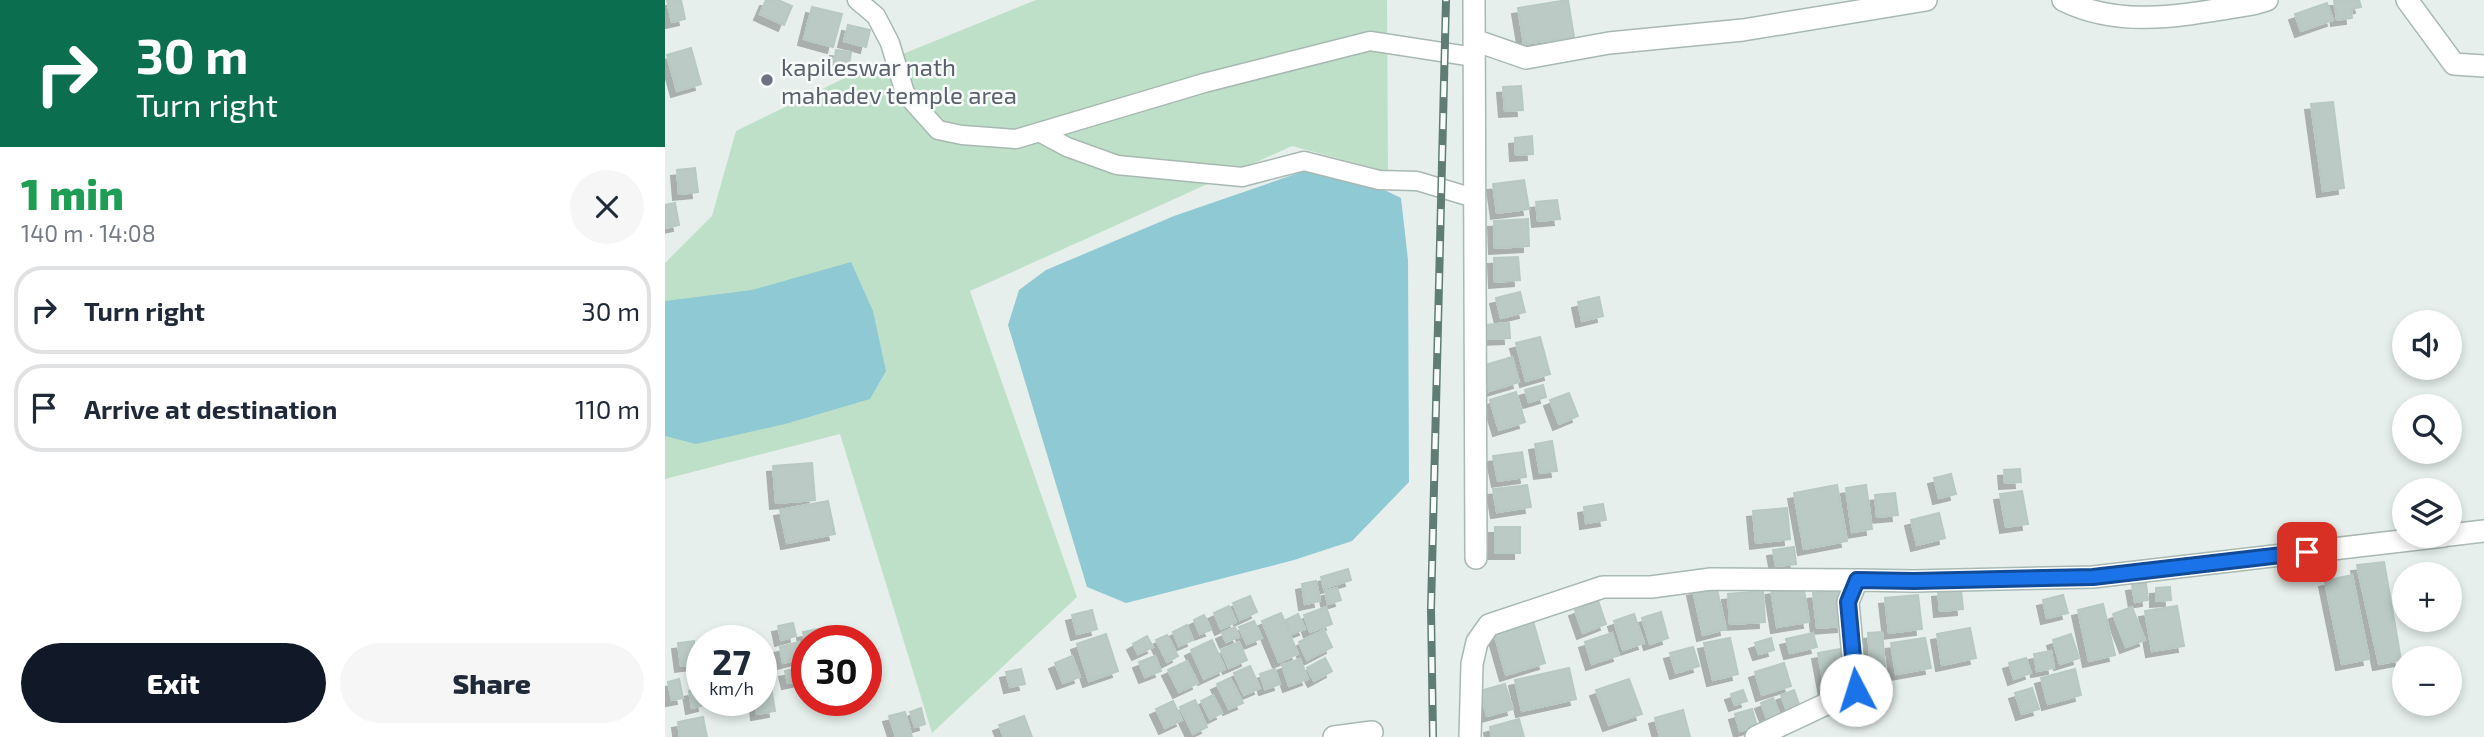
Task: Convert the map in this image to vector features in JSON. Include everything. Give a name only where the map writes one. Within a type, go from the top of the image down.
[{"type":"street","points":[[857,0],[876,16],[890,43],[905,93],[938,130],[962,135],[1016,139],[1204,83],[1370,41],[1474,49],[1526,58],[1609,43],[1743,30],[1926,0]]},
{"type":"street","points":[[1474,0],[1476,558]]},
{"type":"street","points":[[2063,0],[2083,10],[2140,19],[2253,5],[2267,0]]},
{"type":"street","points":[[2407,0],[2454,64],[2484,66]]},
{"type":"street","points":[[1041,132],[1067,147],[1117,165],[1242,177],[1304,161],[1378,180],[1417,181],[1474,198]]},
{"type":"street","points":[[2462,534],[2484,531]]},
{"type":"street","points":[[1470,737],[1472,664],[1477,642],[1489,625],[1603,587],[1651,587],[1711,579],[1914,581],[2093,577],[2392,542]]},
{"type":"street","points":[[1756,737],[1856,690],[1848,602],[1857,580]]},
{"type":"street","points":[[1334,737],[1372,732]]},
{"type":"green space","points":[[1036,0],[1387,0],[1388,172],[1292,146],[970,291],[1077,597],[932,733],[840,434],[665,479],[665,263],[712,216],[736,131],[851,75]]},
{"type":"water","points":[[1310,169],[1351,174],[1401,198],[1408,260],[1409,482],[1352,541],[1294,560],[1126,603],[1087,587],[1008,325],[1019,290],[1046,270],[1174,216]]},
{"type":"water","points":[[851,262],[873,311],[886,371],[870,399],[785,424],[696,444],[665,436],[665,301],[752,290]]},
{"type":"building","points":[[667,0],[681,0],[685,19],[672,22]]},
{"type":"building","points":[[766,0],[778,0],[792,6],[784,25],[760,14]]},
{"type":"building","points":[[1568,0],[1574,37],[1524,44],[1518,8]]},
{"type":"building","points":[[2334,0],[2359,0],[2361,7],[2351,9],[2352,18],[2337,20]]},
{"type":"building","points":[[2327,3],[2333,20],[2301,31],[2295,14]]},
{"type":"building","points":[[812,7],[842,14],[833,47],[804,39]]},
{"type":"building","points":[[848,25],[870,30],[866,47],[844,41]]},
{"type":"building","points":[[691,48],[701,84],[677,91],[667,55]]},
{"type":"building","points":[[836,50],[851,52],[849,65],[834,63]]},
{"type":"building","points":[[1521,86],[1523,110],[1505,111],[1503,87]]},
{"type":"building","points":[[2333,102],[2344,188],[2323,191],[2311,104]]},
{"type":"building","points":[[1532,136],[1533,154],[1516,155],[1515,138]]},
{"type":"building","points":[[695,168],[698,192],[679,194],[677,170]]},
{"type":"building","points":[[1524,180],[1529,209],[1497,213],[1493,184]]},
{"type":"building","points":[[1557,200],[1560,219],[1538,221],[1536,202]]},
{"type":"building","points":[[675,203],[679,225],[665,228],[665,205]]},
{"type":"building","points":[[1528,219],[1529,246],[1495,248],[1494,221]]},
{"type":"building","points":[[1518,257],[1520,280],[1495,282],[1494,258]]},
{"type":"building","points":[[1520,292],[1525,312],[1501,318],[1496,298]]},
{"type":"building","points":[[1599,297],[1603,316],[1582,321],[1578,302]]},
{"type":"building","points":[[1509,323],[1510,338],[1487,339],[1485,325]]},
{"type":"building","points":[[1540,337],[1550,374],[1526,381],[1516,343]]},
{"type":"building","points":[[1512,357],[1519,382],[1489,391],[1482,366]]},
{"type":"building","points":[[1543,385],[1546,397],[1529,402],[1525,390]]},
{"type":"building","points":[[1516,392],[1525,422],[1499,430],[1490,400]]},
{"type":"building","points":[[1569,393],[1578,416],[1559,424],[1550,400]]},
{"type":"building","points":[[1552,441],[1557,471],[1540,473],[1535,444]]},
{"type":"building","points":[[1522,452],[1526,477],[1498,481],[1493,456]]},
{"type":"building","points":[[812,463],[815,500],[776,503],[773,466]]},
{"type":"building","points":[[2020,469],[2021,482],[2005,483],[2004,470]]},
{"type":"building","points":[[1951,474],[1956,494],[1939,498],[1934,478]]},
{"type":"building","points":[[1527,485],[1531,507],[1497,512],[1493,489]]},
{"type":"building","points":[[1837,485],[1847,541],[1804,549],[1794,493]]},
{"type":"building","points":[[1866,485],[1872,529],[1852,532],[1846,488]]},
{"type":"building","points":[[2022,491],[2028,524],[2006,527],[2000,494]]},
{"type":"building","points":[[1895,493],[1898,515],[1877,517],[1875,495]]},
{"type":"building","points":[[828,501],[835,534],[787,543],[780,510]]},
{"type":"building","points":[[1603,504],[1606,520],[1586,523],[1584,507]]},
{"type":"building","points":[[1787,508],[1790,539],[1756,543],[1753,511]]},
{"type":"building","points":[[1939,513],[1945,538],[1917,545],[1911,520]]},
{"type":"building","points":[[1495,527],[1520,527],[1520,553],[1495,553]]},
{"type":"building","points":[[1794,547],[1796,564],[1776,566],[1773,550]]},
{"type":"building","points":[[2384,562],[2392,608],[2392,632],[2396,632],[2399,646],[2392,646],[2392,662],[2379,664],[2357,565]]},
{"type":"building","points":[[1348,569],[1351,580],[1324,588],[1321,577]]},
{"type":"building","points":[[2352,575],[2369,659],[2342,664],[2325,581]]},
{"type":"building","points":[[1316,581],[1320,601],[1305,604],[1302,584]]},
{"type":"building","points":[[2146,583],[2148,600],[2135,602],[2132,585]]},
{"type":"building","points":[[1803,584],[1809,622],[1777,627],[1771,589]]},
{"type":"building","points":[[1716,585],[1726,629],[1703,635],[1693,590]]},
{"type":"building","points":[[2170,587],[2171,600],[2156,601],[2156,588]]},
{"type":"building","points":[[1337,588],[1341,600],[1328,604],[1325,591]]},
{"type":"building","points":[[1961,589],[1963,609],[1940,611],[1938,591]]},
{"type":"building","points":[[1840,590],[1843,626],[1817,628],[1813,593]]},
{"type":"building","points":[[1763,591],[1765,622],[1730,624],[1728,594]]},
{"type":"building","points":[[1918,595],[1922,629],[1889,633],[1885,598]]},
{"type":"building","points":[[2063,595],[2068,613],[2047,618],[2043,600]]},
{"type":"building","points":[[1250,596],[1257,612],[1240,620],[1233,603]]},
{"type":"building","points":[[1598,601],[1606,624],[1583,633],[1575,610]]},
{"type":"building","points":[[2103,604],[2115,655],[2089,661],[2078,610]]},
{"type":"building","points":[[1229,606],[1236,622],[1221,629],[1214,613]]},
{"type":"building","points":[[2177,606],[2184,646],[2152,651],[2145,611]]},
{"type":"building","points":[[1326,607],[1332,624],[1310,632],[1304,615]]},
{"type":"building","points":[[2132,607],[2145,640],[2126,647],[2113,614]]},
{"type":"building","points":[[1092,610],[1097,629],[1077,634],[1072,615]]},
{"type":"building","points":[[1661,612],[1668,638],[1650,644],[1642,618]]},
{"type":"building","points":[[1281,613],[1298,654],[1279,662],[1262,621]]},
{"type":"building","points":[[1298,614],[1305,629],[1292,634],[1286,620]]},
{"type":"building","points":[[1634,614],[1644,643],[1623,650],[1614,621]]},
{"type":"building","points":[[1204,615],[1211,630],[1200,634],[1194,620]]},
{"type":"building","points":[[1254,621],[1262,638],[1247,644],[1239,627]]},
{"type":"building","points":[[1533,621],[1545,663],[1506,675],[1494,633]]},
{"type":"building","points":[[793,623],[791,637],[781,640],[778,626]]},
{"type":"building","points":[[1187,625],[1193,640],[1179,646],[1173,632]]},
{"type":"building","points":[[1235,627],[1239,637],[1226,642],[1222,633]]},
{"type":"building","points":[[1970,628],[1976,658],[1942,665],[1937,634]]},
{"type":"building","points":[[1324,630],[1332,647],[1307,660],[1299,642]]},
{"type":"building","points":[[1882,632],[1885,666],[1871,667],[1868,633]]},
{"type":"building","points":[[1612,633],[1619,655],[1592,664],[1585,642]]},
{"type":"building","points":[[1813,633],[1817,647],[1790,653],[1786,639]]},
{"type":"building","points":[[1106,634],[1118,671],[1089,681],[1077,644]]},
{"type":"building","points":[[2071,634],[2079,658],[2060,664],[2053,640]]},
{"type":"building","points":[[1167,635],[1178,656],[1167,662],[1156,640]]},
{"type":"building","points":[[1147,636],[1153,647],[1138,654],[1133,644]]},
{"type":"building","points":[[1730,638],[1738,674],[1713,680],[1704,643]]},
{"type":"building","points":[[1771,638],[1774,650],[1759,654],[1755,643]]},
{"type":"building","points":[[1925,638],[1931,668],[1896,674],[1891,643]]},
{"type":"building","points":[[1212,640],[1225,669],[1204,679],[1191,650]]},
{"type":"building","points":[[686,642],[686,665],[681,666],[678,643]]},
{"type":"building","points":[[1239,642],[1247,660],[1229,668],[1221,650]]},
{"type":"building","points":[[791,644],[791,661],[783,663],[780,647]]},
{"type":"building","points":[[1693,647],[1699,666],[1676,673],[1670,653]]},
{"type":"building","points":[[1841,649],[1848,686],[1825,690],[1818,653]]},
{"type":"building","points":[[2051,651],[2054,668],[2037,671],[2034,654]]},
{"type":"building","points":[[1072,656],[1080,677],[1063,683],[1055,663]]},
{"type":"building","points":[[1155,656],[1161,671],[1145,677],[1139,662]]},
{"type":"building","points":[[1325,658],[1332,671],[1314,681],[1307,668]]},
{"type":"building","points":[[2026,658],[2031,673],[2014,679],[2009,663]]},
{"type":"building","points":[[1300,659],[1308,679],[1289,686],[1282,665]]},
{"type":"building","points":[[1187,661],[1198,683],[1179,692],[1168,670]]},
{"type":"building","points":[[1784,663],[1791,686],[1762,695],[1755,672]]},
{"type":"building","points":[[1250,666],[1260,688],[1244,695],[1234,673]]},
{"type":"building","points":[[1569,668],[1576,699],[1522,711],[1515,680]]},
{"type":"building","points":[[1021,669],[1025,684],[1010,687],[1006,672]]},
{"type":"building","points":[[1275,669],[1280,684],[1265,689],[1260,674]]},
{"type":"building","points":[[2075,669],[2081,695],[2048,704],[2041,678]]},
{"type":"building","points":[[791,670],[791,682],[788,683],[785,671]]},
{"type":"building","points":[[1230,678],[1243,703],[1229,709],[1217,684]]},
{"type":"building","points":[[679,679],[683,698],[672,700],[668,682]]},
{"type":"building","points":[[1629,679],[1642,714],[1609,725],[1596,690]]},
{"type":"building","points":[[1505,684],[1513,709],[1487,716],[1480,691]]},
{"type":"building","points":[[2032,688],[2039,709],[2022,714],[2015,693]]},
{"type":"building","points":[[1743,690],[1747,701],[1735,705],[1731,694]]},
{"type":"building","points":[[1794,690],[1800,707],[1787,711],[1781,695]]},
{"type":"building","points":[[1213,695],[1222,713],[1210,719],[1201,701]]},
{"type":"building","points":[[1773,698],[1780,715],[1768,721],[1761,703]]},
{"type":"building","points":[[1195,700],[1207,727],[1193,734],[1180,707]]},
{"type":"building","points":[[1173,701],[1182,720],[1165,728],[1156,709]]},
{"type":"building","points":[[921,708],[925,724],[915,727],[910,712]]},
{"type":"building","points":[[1752,709],[1757,726],[1740,731],[1735,714]]},
{"type":"building","points":[[1683,710],[1690,737],[1660,737],[1655,718]]},
{"type":"building","points":[[905,712],[912,737],[896,737],[889,716]]},
{"type":"building","points":[[1024,716],[1032,737],[1004,737],[999,725]]},
{"type":"building","points":[[703,717],[707,737],[680,737],[678,722]]},
{"type":"building","points":[[1519,719],[1524,737],[1492,737],[1490,727]]},
{"type":"railway","points":[[1433,737],[1431,609],[1446,0]]},
{"type":"place","name":"kapileswar nath mahadev temple area","points":[[767,80]]},
{"type":"route","points":[[1856,690],[1848,602],[1857,580],[2093,577],[2307,552]]}]
